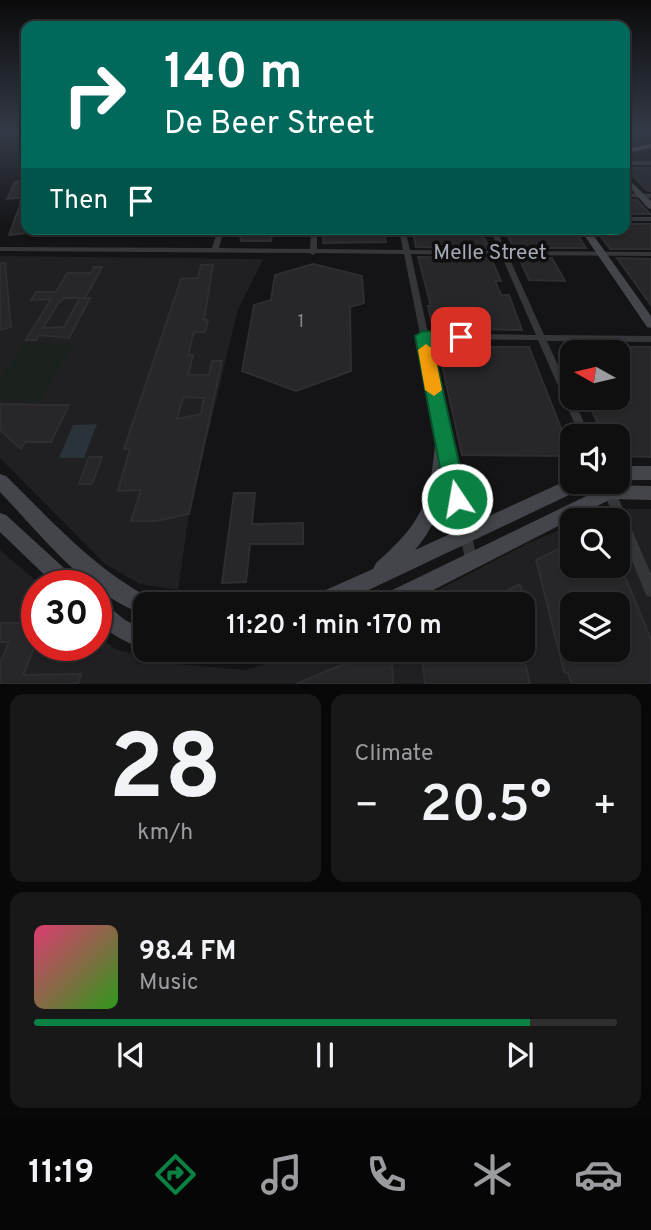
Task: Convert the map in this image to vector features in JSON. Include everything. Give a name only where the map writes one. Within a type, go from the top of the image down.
[{"type":"main road","points":[[630,182],[646,195],[651,206]]},
{"type":"main road","points":[[588,235],[651,324]]},
{"type":"main road","points":[[365,583],[417,535],[431,514],[438,491],[443,434]]},
{"type":"main road","points":[[630,473],[651,473]]},
{"type":"main road","points":[[0,481],[89,568],[133,601]]},
{"type":"main road","points":[[630,489],[651,492]]},
{"type":"main road","points":[[344,592],[464,533],[560,491]]},
{"type":"main road","points":[[408,592],[592,494]]},
{"type":"main road","points":[[0,521],[52,570]]},
{"type":"main road","points":[[112,622],[133,634]]},
{"type":"street","points":[[630,219],[651,219]]},
{"type":"street","points":[[215,250],[219,235]]},
{"type":"street","points":[[313,251],[314,235]]},
{"type":"street","points":[[403,235],[471,559]]},
{"type":"street","points":[[496,235],[580,424]]},
{"type":"street","name":"Melle Street","points":[[0,248],[651,254]]},
{"type":"street","name":"Melle Street","points":[[146,250],[313,251]]},
{"type":"street","points":[[423,336],[651,339]]},
{"type":"street","points":[[610,494],[651,590]]},
{"type":"shaded area","points":[[0,256],[263,259],[238,309],[189,514],[178,590],[140,584],[105,564],[0,458]]},
{"type":"shaded area","points":[[26,343],[74,344],[38,402],[0,401],[0,377]]},
{"type":"shaded area","points":[[97,424],[84,458],[59,458],[73,425]]},
{"type":"shaded area","points":[[630,509],[651,509],[651,684],[0,684],[0,550],[23,570],[21,570],[21,661],[112,661],[112,646],[133,654],[133,662],[247,670],[271,662],[535,662],[535,592],[434,592],[528,543],[560,530],[560,578],[630,578]]},
{"type":"building","points":[[630,168],[651,168],[651,191],[630,173]]},
{"type":"building","points":[[21,181],[21,197],[7,199],[15,182]]},
{"type":"building","points":[[630,200],[637,200],[650,214],[630,214]]},
{"type":"building","points":[[20,205],[21,205],[21,234],[9,235]]},
{"type":"building","points":[[630,224],[651,224],[651,249],[610,249],[600,235],[630,235]]},
{"type":"building","points":[[240,235],[272,235],[271,241],[241,241]]},
{"type":"building","points":[[323,235],[385,235],[386,242],[323,243]]},
{"type":"building","points":[[413,235],[479,235],[485,239],[489,248],[416,247]]},
{"type":"building","points":[[507,235],[578,235],[586,248],[514,248]]},
{"type":"building","points":[[418,257],[491,258],[501,281],[495,281],[501,295],[509,295],[522,330],[433,328],[428,306],[431,306]]},
{"type":"building","points":[[519,258],[552,258],[565,281],[529,280]]},
{"type":"building","points":[[617,258],[651,259],[651,305]]},
{"type":"building","points":[[0,263],[5,263],[11,327],[0,330]]},
{"type":"building","points":[[313,264],[362,276],[364,303],[350,307],[351,371],[296,391],[242,371],[254,305],[271,300],[275,275]]},
{"type":"building","points":[[201,265],[213,265],[204,320],[208,320],[205,332],[194,332],[188,355],[193,355],[188,375],[209,375],[212,361],[222,361],[189,514],[156,521],[131,521],[141,490],[118,491],[130,449],[124,449],[181,279],[198,278]],"holes":[[[183,397],[204,398],[201,414],[177,419]]]},
{"type":"building","points":[[94,267],[102,267],[85,298],[90,298],[69,338],[39,335],[36,340],[26,340],[51,299],[31,300],[36,292],[56,292],[67,273],[91,273]],"holes":[[[65,298],[80,298],[64,327],[43,328],[59,302]]]},
{"type":"building","points":[[438,347],[529,347],[560,426],[560,456],[462,455]]},
{"type":"building","points":[[630,347],[651,347],[651,457],[630,456],[630,424],[598,424],[591,410],[630,410]]},
{"type":"building","points":[[0,404],[69,405],[51,442],[25,442],[21,449],[0,430]]},
{"type":"building","points":[[89,457],[102,457],[92,484],[79,484]]},
{"type":"building","points":[[234,493],[255,493],[252,524],[303,523],[303,544],[250,544],[246,582],[222,583]]},
{"type":"building","points":[[560,548],[560,578],[625,578],[651,639],[651,684],[572,684],[562,662],[630,662],[630,592],[560,592],[560,656],[536,560]]},
{"type":"building","points":[[520,584],[522,592],[504,592]]},
{"type":"building","points":[[0,623],[21,623],[21,661],[29,661],[23,675],[81,674],[78,684],[0,684],[0,663],[9,642],[0,642]]},
{"type":"building","points":[[349,662],[392,662],[393,684],[296,684]]},
{"type":"building","points":[[423,662],[525,662],[530,684],[425,684]]},
{"type":"slow traffic","points":[[426,350],[434,390]]},
{"type":"route","points":[[457,499],[423,336],[461,337]]}]
